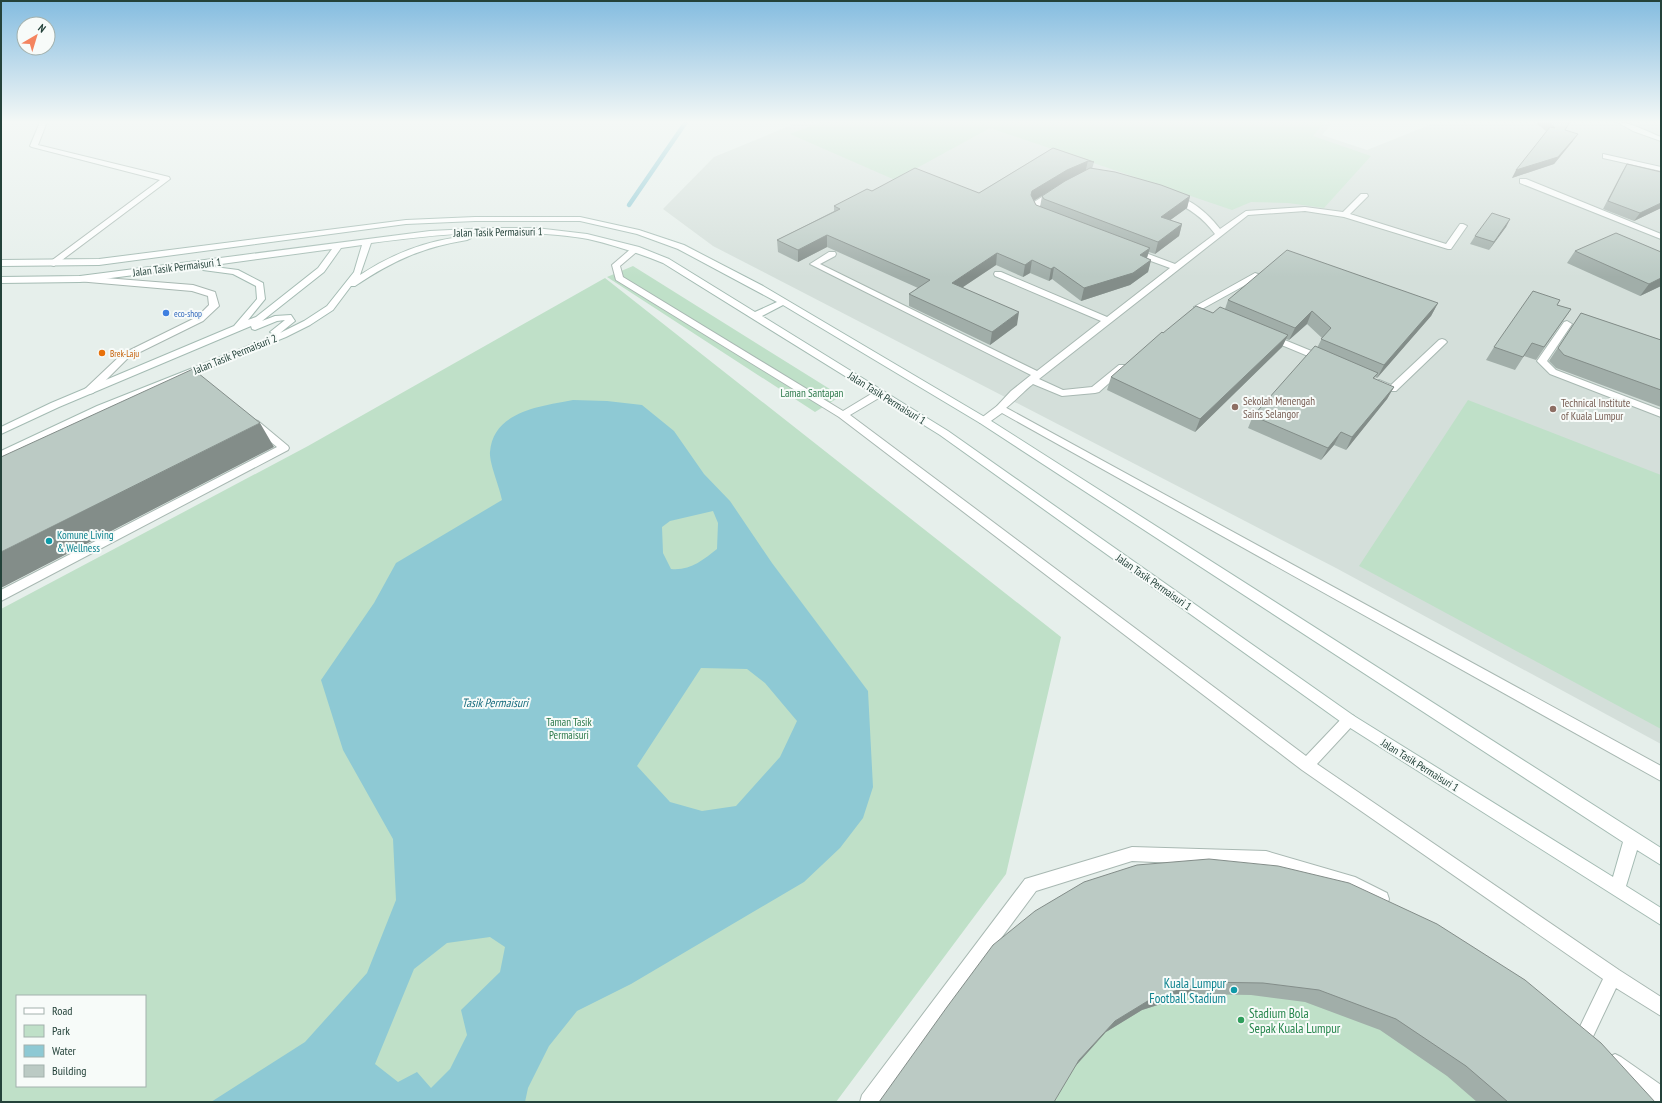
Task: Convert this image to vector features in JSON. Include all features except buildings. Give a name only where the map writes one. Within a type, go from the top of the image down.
[{"type":"main road","points":[[54,263],[166,179],[144,173]]},
{"type":"main road","points":[[1523,181],[1661,237]]},
{"type":"main road","points":[[1053,220],[1038,214],[1034,206],[1064,188]]},
{"type":"main road","points":[[1345,215],[1364,196]]},
{"type":"main road","points":[[1166,197],[1187,204],[1202,212],[1219,234]]},
{"type":"main road","points":[[984,421],[1001,408],[1014,394],[1035,377],[1246,213],[1305,209],[1345,215],[1448,247],[1463,226]]},
{"type":"main road","points":[[338,246],[352,238],[374,233],[475,219]]},
{"type":"main road","name":"Jalan Tasik Permaisuri 1","points":[[1,263],[99,262],[406,222],[475,219],[580,219],[639,232],[681,247],[783,302],[984,421],[1661,857]]},
{"type":"main road","name":"Jalan Tasik Permaisuri 1","points":[[1,280],[80,279],[192,266],[430,233],[491,230],[536,230],[587,236],[636,249],[666,261],[944,432],[1349,720],[1661,917]]},
{"type":"main road","points":[[344,289],[382,264],[412,250],[463,238],[536,230]]},
{"type":"main road","points":[[213,247],[271,245],[334,237],[352,238],[367,242]]},
{"type":"main road","name":"Jalan Tasik Permaisuri 2","points":[[1,455],[101,408],[307,323],[330,308],[358,272],[367,242]]},
{"type":"main road","name":"Jalan Tasik Permaisuri 2","points":[[1,432],[89,391],[259,319],[321,270],[338,246]]},
{"type":"main road","points":[[1125,248],[1176,267]]},
{"type":"main road","points":[[636,249],[616,265],[619,278],[843,415],[1307,765],[1613,976],[1661,1007]]},
{"type":"main road","points":[[832,254],[814,264],[1035,377],[1062,393],[1095,390],[1128,362]]},
{"type":"main road","points":[[192,266],[235,272],[260,285],[261,299],[234,330]]},
{"type":"main road","points":[[998,274],[1108,320]]},
{"type":"main road","points":[[1214,313],[1196,310],[1255,276]]},
{"type":"main road","points":[[80,279],[193,288],[212,294],[214,306],[200,319],[125,356],[89,391]]},
{"type":"main road","points":[[755,316],[783,302]]},
{"type":"main road","points":[[116,380],[141,376],[261,324],[283,317],[288,317],[290,319],[290,321],[283,327],[254,346]]},
{"type":"main road","points":[[1567,324],[1542,361],[1553,372],[1661,414]]},
{"type":"main road","points":[[1264,334],[1335,364]]},
{"type":"main road","points":[[1371,380],[1392,389],[1442,342]]},
{"type":"main road","points":[[162,383],[173,392]]},
{"type":"main road","points":[[843,415],[880,393]]},
{"type":"main road","points":[[1001,408],[1661,774]]},
{"type":"main road","points":[[1,596],[284,448],[248,418]]},
{"type":"main road","points":[[1307,765],[1349,720]]},
{"type":"main road","points":[[1617,889],[1632,839]]},
{"type":"main road","points":[[870,1102],[1031,885],[1132,854],[1266,859],[1355,885],[1395,906]]},
{"type":"main road","points":[[1613,976],[1587,1043],[1661,1096]]},
{"type":"shaded area","name":"Sekolah Menengah Sains Selangor","points":[[698,173],[1661,173],[1661,744],[1336,568],[713,246],[663,209]]},
{"type":"green space","points":[[880,173],[907,173],[895,180]]},
{"type":"green space","points":[[1124,173],[1355,173],[1324,208],[1288,203],[1251,202],[1232,210]]},
{"type":"green space","name":"Laman Santapan","points":[[633,266],[841,396],[815,412],[607,277]]},
{"type":"green space","name":"Taman Tasik Permaisuri","points":[[605,278],[1061,637],[1006,874],[836,1102],[1,1102],[1,609],[308,446]]},
{"type":"green space","points":[[1468,400],[1661,475],[1661,729],[1359,566]]},
{"type":"green space","name":"Stadium Bola Sepak Kuala Lumpur","points":[[1078,896],[1622,1102],[885,1102]]},
{"type":"water","name":"Tasik Permaisuri","points":[[573,400],[607,401],[642,405],[674,431],[704,474],[730,501],[772,563],[868,691],[873,787],[863,818],[840,848],[804,882],[631,984],[577,1011],[549,1046],[528,1088],[525,1102],[211,1102],[305,1042],[367,973],[396,900],[393,839],[343,750],[321,680],[374,603],[396,563],[502,500],[490,457],[493,438],[500,427],[509,419],[534,408]],"holes":[[[713,511],[718,523],[717,549],[696,564],[684,568],[671,569],[663,553],[662,527],[670,521]],[[701,668],[747,669],[765,683],[797,721],[780,757],[736,806],[702,811],[670,802],[637,766]],[[490,937],[505,947],[500,972],[461,1010],[467,1035],[450,1069],[431,1088],[417,1072],[398,1082],[375,1064],[414,969],[447,943]]]},
{"type":"waterway","points":[[629,205],[651,173]]},
{"type":"place","name":"eco-shop","points":[[166,313]]},
{"type":"place","name":"Brek-Laju","points":[[102,353]]},
{"type":"place","name":"Sekolah Menengah Sains Selangor","points":[[1235,407]]},
{"type":"place","name":"Technical Institute of Kuala Lumpur","points":[[1553,409]]},
{"type":"place","name":"Komune Living & Wellness","points":[[49,541]]},
{"type":"place","name":"Kuala Lumpur Football Stadium","points":[[1234,990]]},
{"type":"place","name":"Stadium Bola Sepak Kuala Lumpur","points":[[1241,1020]]}]
